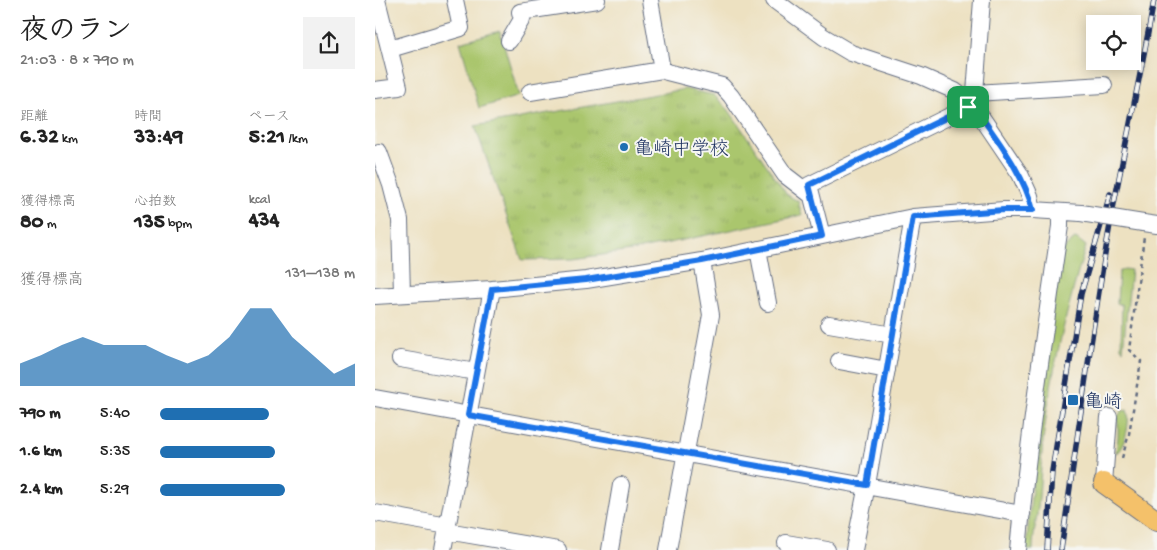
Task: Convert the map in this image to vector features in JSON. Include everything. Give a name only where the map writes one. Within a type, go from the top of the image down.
[{"type":"main road","points":[[1104,483],[1157,521]]},
{"type":"street","points":[[390,48],[461,28],[455,0]]},
{"type":"street","points":[[509,41],[522,18],[520,12],[597,0]]},
{"type":"street","points":[[649,0],[662,70]]},
{"type":"street","points":[[774,0],[798,7],[824,37],[851,53],[921,76],[974,99],[1105,85]]},
{"type":"street","points":[[982,0],[974,99],[1020,174],[1030,196],[1033,210]]},
{"type":"street","points":[[375,90],[399,87],[377,4]]},
{"type":"street","points":[[530,92],[662,70],[722,86],[752,125],[785,175],[811,195]]},
{"type":"street","points":[[822,236],[809,185],[959,112],[974,99]]},
{"type":"street","points":[[379,152],[391,185],[400,220],[402,294]]},
{"type":"street","points":[[375,296],[492,289],[586,280],[702,261],[913,217],[1004,210],[1033,210],[1081,214],[1148,224]]},
{"type":"street","points":[[1018,550],[1040,362],[1060,226],[1060,212]]},
{"type":"street","points":[[854,550],[913,217]]},
{"type":"street","points":[[758,249],[768,303]]},
{"type":"street","points":[[668,550],[711,315],[702,261]]},
{"type":"street","points":[[443,550],[492,289]]},
{"type":"street","points":[[829,324],[893,335]]},
{"type":"street","points":[[400,359],[476,372]]},
{"type":"street","points":[[839,361],[887,370]]},
{"type":"street","points":[[375,398],[1021,514]]},
{"type":"street","points":[[1104,483],[1109,418]]},
{"type":"street","points":[[610,550],[621,485]]},
{"type":"street","points":[[375,512],[447,529],[558,550]]},
{"type":"street","points":[[786,543],[827,550]]},
{"type":"path","points":[[1121,461],[1129,434],[1141,361],[1129,350],[1148,224]]},
{"type":"green space","points":[[500,31],[519,96],[479,108],[460,42]]},
{"type":"green space","points":[[685,89],[714,95],[728,109],[787,195],[798,201],[802,215],[631,251],[573,259],[522,260],[475,126]]},
{"type":"green space","points":[[1076,238],[1086,246],[1066,315],[1056,362],[1043,440],[1033,550],[1026,550],[1044,360],[1063,249]]},
{"type":"green space","points":[[1124,269],[1131,270],[1123,350],[1121,348],[1122,305],[1117,303],[1119,272]]},
{"type":"green space","points":[[1127,410],[1126,433],[1122,446],[1116,453],[1118,416],[1122,411]]},
{"type":"railway","points":[[1061,550],[1107,242],[1154,0]]},
{"type":"railway","points":[[1047,550],[1052,471],[1081,294],[1110,194]]},
{"type":"place","name":"亀崎中学校","points":[[624,147]]},
{"type":"place","name":"亀崎","points":[[1073,400]]},
{"type":"route","points":[[974,106],[1020,174],[1030,196],[1033,210],[1004,210],[913,217],[867,485],[468,415],[492,289],[586,280],[702,261],[822,236],[809,185],[968,107],[974,106]]}]
